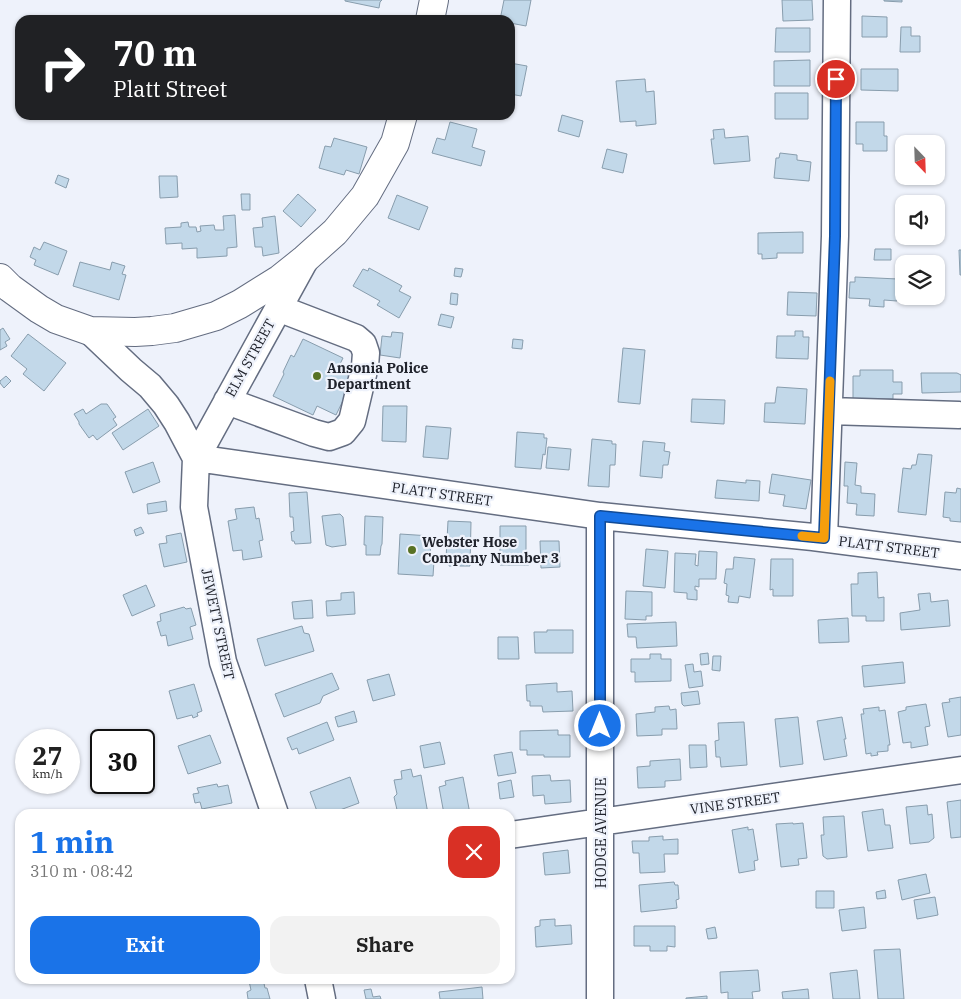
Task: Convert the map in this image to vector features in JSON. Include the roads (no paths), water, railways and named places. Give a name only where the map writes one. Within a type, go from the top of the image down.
[{"type":"main road","points":[[431,15],[434,0]]},
{"type":"main road","name":"ELM STREET","points":[[90,331],[152,331],[175,328],[216,316],[280,279],[335,232],[365,196],[395,143],[402,120]]},
{"type":"main road","points":[[0,278],[10,288],[39,309],[56,319],[90,331]]},
{"type":"street","points":[[824,538],[835,236],[837,0]]},
{"type":"street","name":"ELM STREET","points":[[196,458],[305,259]]},
{"type":"street","points":[[227,400],[329,437],[343,432],[352,421],[365,366],[366,353],[363,344],[356,338],[278,308]]},
{"type":"street","points":[[90,331],[150,386],[166,405],[196,458]]},
{"type":"street","points":[[829,411],[959,415]]},
{"type":"street","name":"PLATT STREET","points":[[196,458],[600,516],[824,538],[961,556]]},
{"type":"street","name":"JEWETT STREET","points":[[196,458],[194,508],[223,662],[273,809]]},
{"type":"street","name":"HODGE AVENUE","points":[[600,516],[600,999]]},
{"type":"street","name":"VINE STREET","points":[[515,834],[961,770]]},
{"type":"street","points":[[319,984],[322,999]]},
{"type":"place","name":"Ansonia Police Department","points":[[317,376]]},
{"type":"place","name":"Webster Hose Company Number 3","points":[[412,550]]}]
